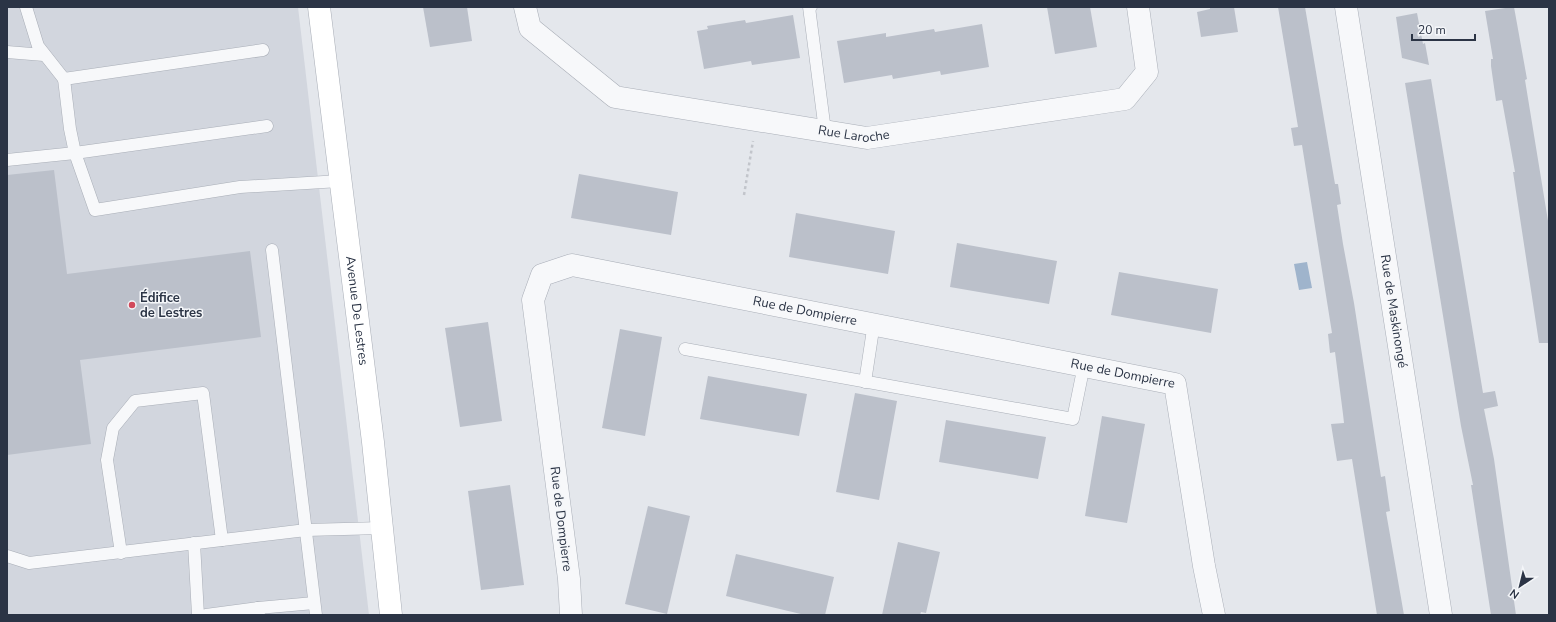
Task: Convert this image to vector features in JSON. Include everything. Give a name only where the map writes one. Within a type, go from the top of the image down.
[{"type":"street","name":"Avenue De Lestres","points":[[319,7],[382,528],[391,615]]},
{"type":"street","name":"Rue Laroche","points":[[525,7],[530,28],[615,97],[867,138],[1125,99],[1147,72],[1138,7]]},
{"type":"street","name":"Rue de Maskinongé","points":[[1346,7],[1441,615]]},
{"type":"street","name":"Rue de Dompierre","points":[[571,615],[569,578],[533,300],[542,275],[572,265],[874,323],[1175,384],[1204,566],[1214,615]]},
{"type":"lane","points":[[26,7],[38,46],[64,79],[70,129],[75,153],[95,210],[240,187],[340,180]]},
{"type":"lane","points":[[809,7],[825,131]]},
{"type":"lane","points":[[64,79],[263,50]]},
{"type":"lane","points":[[7,52],[44,55]]},
{"type":"lane","points":[[7,160],[75,153],[267,126]]},
{"type":"lane","points":[[272,250],[316,615]]},
{"type":"lane","points":[[865,382],[874,323]]},
{"type":"lane","points":[[685,349],[1073,419],[1084,365]]},
{"type":"lane","points":[[121,552],[107,460],[113,428],[136,401],[203,393],[222,540]]},
{"type":"lane","points":[[7,556],[29,563],[306,530],[382,528]]},
{"type":"lane","points":[[194,543],[198,615]]},
{"type":"lane","points":[[206,615],[258,612],[314,603]]},
{"type":"path","points":[[744,195],[756,120]]},
{"type":"shaded area","points":[[7,7],[298,7],[369,615],[7,615]]},
{"type":"water","points":[[1307,262],[1312,288],[1299,290],[1294,264]]},
{"type":"building","points":[[423,7],[467,7],[472,41],[430,47]]},
{"type":"building","points":[[1047,7],[1090,7],[1097,47],[1055,54]]},
{"type":"building","points":[[1210,7],[1234,7],[1238,32],[1201,37],[1197,12],[1210,9]]},
{"type":"building","points":[[1278,7],[1305,7],[1335,184],[1338,184],[1341,204],[1337,205],[1381,477],[1385,476],[1390,511],[1386,512],[1404,615],[1377,615],[1352,459],[1337,461],[1331,424],[1344,423],[1335,352],[1330,353],[1328,334],[1332,333],[1302,145],[1294,146],[1291,128],[1298,127]]},
{"type":"building","points":[[1514,7],[1527,79],[1525,80],[1549,227],[1549,343],[1539,343],[1513,172],[1515,172],[1502,100],[1496,101],[1491,66],[1491,59],[1493,59],[1485,11]]},
{"type":"building","points":[[1417,13],[1429,65],[1402,58],[1396,17]]},
{"type":"building","points":[[793,15],[800,58],[752,65],[751,61],[704,69],[697,31],[708,29],[707,26],[745,20],[746,23]]},
{"type":"building","points":[[982,24],[989,67],[941,75],[940,71],[893,79],[892,75],[844,83],[837,41],[886,33],[886,37],[934,29],[935,32]]},
{"type":"building","points":[[1431,79],[1483,393],[1495,391],[1498,406],[1484,409],[1494,459],[1516,615],[1491,615],[1471,485],[1473,485],[1461,426],[1405,83]]},
{"type":"building","name":"Édifice de Lestres","points":[[54,170],[67,274],[250,251],[261,337],[80,360],[91,444],[7,455],[7,175]]},
{"type":"building","points":[[579,174],[678,192],[671,235],[571,218]]},
{"type":"building","points":[[796,213],[895,231],[888,274],[789,257]]},
{"type":"building","points":[[957,243],[1057,261],[1049,304],[950,287]]},
{"type":"building","points":[[1119,272],[1218,289],[1211,333],[1111,315]]},
{"type":"building","points":[[488,322],[502,421],[460,427],[445,328]]},
{"type":"building","points":[[620,329],[662,337],[645,436],[602,428]]},
{"type":"building","points":[[708,376],[807,394],[799,436],[700,419]]},
{"type":"building","points":[[855,393],[897,401],[879,500],[836,492]]},
{"type":"building","points":[[1102,416],[1145,424],[1127,523],[1085,516]]},
{"type":"building","points":[[946,420],[1046,437],[1038,479],[939,462]]},
{"type":"building","points":[[510,485],[524,585],[481,590],[468,491]]},
{"type":"building","points":[[648,506],[690,516],[667,614],[625,604]]},
{"type":"building","points":[[898,542],[940,552],[926,613],[921,612],[920,615],[882,615]]},
{"type":"building","points":[[736,554],[834,577],[825,615],[805,615],[726,596]]},
{"type":"place","name":"Édifice de Lestres","points":[[132,305]]}]
